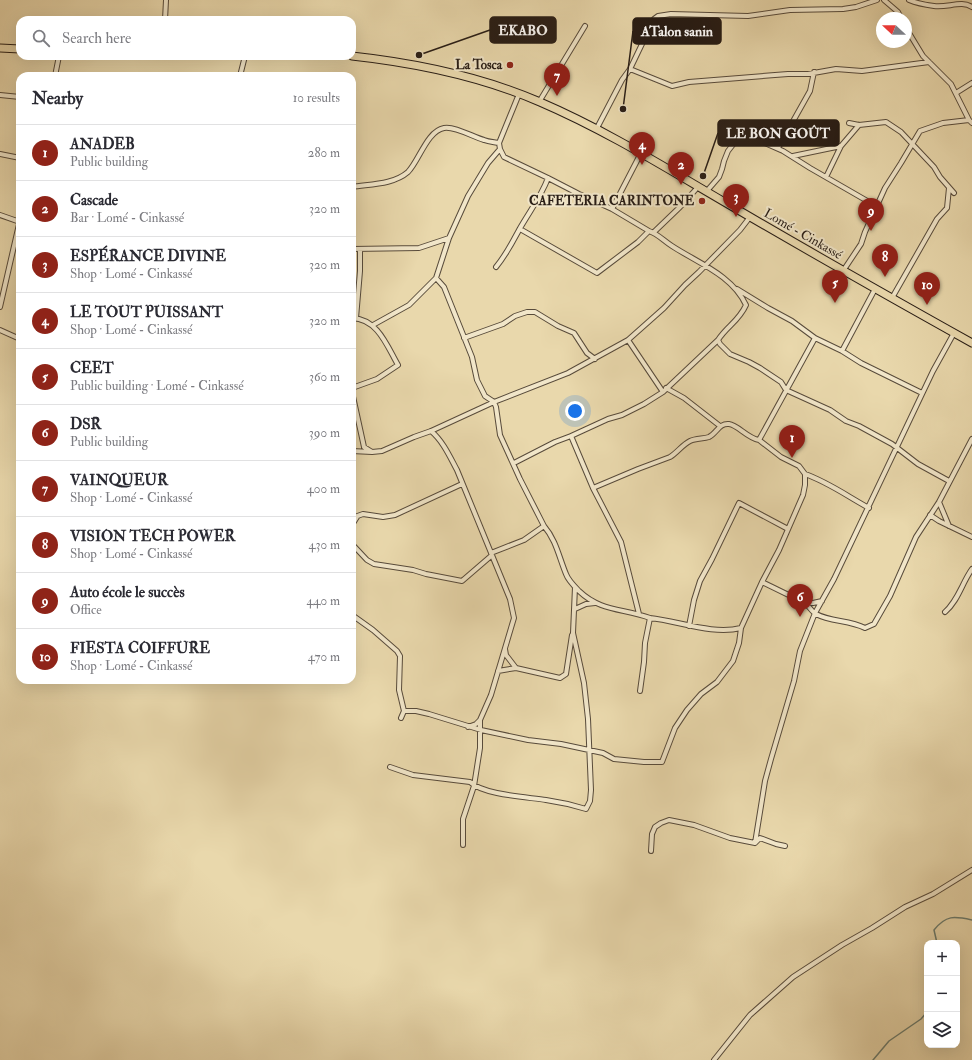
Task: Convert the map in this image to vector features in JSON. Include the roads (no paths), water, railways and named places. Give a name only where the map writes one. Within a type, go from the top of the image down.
[{"type":"highway","points":[[0,48],[16,49]]},
{"type":"highway","name":"Lomé - Cinkassé","points":[[356,57],[416,65],[490,83],[539,102],[597,128],[843,271],[972,343]]},
{"type":"street","points":[[165,16],[166,0]]},
{"type":"street","points":[[597,128],[622,80],[630,69],[654,19],[658,16],[671,14],[748,16],[790,10],[843,9],[856,7],[877,0]]},
{"type":"street","points":[[884,0],[898,12]]},
{"type":"street","points":[[909,0],[935,6],[964,2],[972,7]]},
{"type":"street","points":[[539,102],[585,26]]},
{"type":"street","points":[[843,271],[860,244],[885,188],[920,130],[943,123],[971,121],[951,84],[928,62],[912,39]]},
{"type":"street","points":[[56,72],[58,60]]},
{"type":"street","points":[[241,72],[244,60]]},
{"type":"street","points":[[630,69],[672,86],[682,83],[717,79],[727,80],[788,74],[808,74],[836,69],[862,71],[928,62]]},
{"type":"street","points":[[778,148],[810,90],[814,72]]},
{"type":"street","points":[[956,93],[972,83]]},
{"type":"street","points":[[519,94],[499,143],[504,157],[612,209],[706,266],[736,288],[792,321],[815,338],[922,393]]},
{"type":"street","points":[[0,95],[16,97]]},
{"type":"street","points":[[849,123],[859,125],[886,122],[901,132],[934,167],[954,193]]},
{"type":"street","points":[[826,177],[842,146],[859,125]]},
{"type":"street","points":[[356,187],[391,180],[408,172],[431,136],[436,131],[443,128],[450,128],[485,140],[499,143]]},
{"type":"street","points":[[706,192],[719,176],[726,156],[742,133],[793,156],[810,168],[876,206]]},
{"type":"street","points":[[793,156],[842,146]]},
{"type":"street","points":[[373,325],[409,305],[436,278],[449,238],[471,190],[488,163],[500,149]]},
{"type":"street","points":[[612,209],[641,153]]},
{"type":"street","points":[[0,154],[16,157]]},
{"type":"street","points":[[496,267],[505,257],[541,194],[548,178]]},
{"type":"street","points":[[520,229],[597,273],[651,232],[680,207],[698,187]]},
{"type":"street","points":[[892,298],[937,219],[947,208],[950,188]]},
{"type":"street","points":[[0,215],[16,220]]},
{"type":"street","points":[[356,451],[382,451],[431,431],[494,402],[568,372],[595,359],[628,340],[664,308],[685,285],[706,266],[740,230],[750,217]]},
{"type":"street","points":[[0,308],[16,238]]},
{"type":"street","points":[[356,250],[419,248],[449,238]]},
{"type":"street","points":[[356,302],[360,271],[360,250]]},
{"type":"street","points":[[436,278],[444,287],[472,357],[480,386],[485,396],[494,402],[500,435],[544,526],[551,534],[566,574],[575,587],[595,603],[615,610],[689,626],[733,630],[741,628]]},
{"type":"street","points":[[514,463],[555,442],[608,419],[622,415],[644,404],[664,390],[718,340],[722,334],[739,318],[746,305],[736,288]]},
{"type":"street","points":[[842,352],[876,289]]},
{"type":"street","points":[[464,338],[503,324],[515,316],[527,312],[535,312],[558,326],[574,333],[588,353],[595,359]]},
{"type":"street","points":[[356,319],[373,325],[383,338],[398,365],[377,379],[356,387]]},
{"type":"street","points":[[0,330],[16,337]]},
{"type":"street","points":[[755,843],[770,759],[794,681],[800,651],[815,613],[834,579],[921,398],[922,393],[954,333]]},
{"type":"street","points":[[759,440],[815,338]]},
{"type":"street","points":[[628,340],[664,390],[684,398],[720,426]]},
{"type":"street","points":[[718,340],[730,354],[760,368],[781,382],[786,390],[830,410],[846,421],[859,426],[897,446],[918,464],[949,482]]},
{"type":"street","points":[[356,410],[364,447],[372,452]]},
{"type":"street","points":[[593,488],[670,456],[690,441],[709,437],[720,426],[729,424],[747,436],[759,440],[781,457],[799,466],[805,474],[815,477],[868,508]]},
{"type":"street","points":[[431,431],[436,435],[457,470],[510,599],[514,618],[491,695],[480,720],[476,724],[468,727]]},
{"type":"street","points":[[571,436],[593,488],[621,542],[639,614]]},
{"type":"street","points":[[762,582],[805,603],[815,613],[858,624],[865,628],[874,624],[890,596],[916,537],[939,502],[972,439]]},
{"type":"street","points":[[404,711],[416,711],[429,714],[468,727],[528,740],[561,744],[603,753],[614,759],[639,762],[662,762],[675,728],[686,710],[701,694],[717,682],[733,661],[739,643],[741,628],[762,582],[779,550],[803,495],[805,474]]},
{"type":"street","points":[[357,517],[363,514],[383,517],[395,515],[462,484]]},
{"type":"street","points":[[939,502],[949,526]]},
{"type":"street","points":[[689,626],[694,600],[700,581],[739,504],[788,529]]},
{"type":"street","points":[[930,516],[972,537]]},
{"type":"street","points":[[356,548],[367,560],[374,564],[413,570],[462,581],[491,554],[524,540],[544,526]]},
{"type":"street","points":[[945,612],[955,601],[962,585],[972,570]]},
{"type":"street","points":[[498,671],[516,668],[560,678],[566,674],[573,633],[575,587]]},
{"type":"street","points":[[805,603],[822,601]]},
{"type":"street","points":[[574,609],[586,604],[595,603]]},
{"type":"street","points":[[356,618],[373,630],[397,651],[400,656],[399,690],[404,711],[401,718]]},
{"type":"street","points":[[640,691],[645,643],[650,618]]},
{"type":"street","points":[[390,767],[413,775],[470,782],[474,786],[491,791],[520,797],[548,800],[586,809],[590,801],[588,719],[584,684],[573,633]]},
{"type":"street","points":[[505,647],[506,655],[516,668]]},
{"type":"street","points":[[462,845],[462,818],[474,786],[480,748],[480,720]]},
{"type":"street","points":[[651,851],[652,834],[656,827],[669,820],[694,825],[730,838],[755,843]]},
{"type":"street","points":[[755,843],[760,838],[785,846]]},
{"type":"street","points":[[714,1060],[750,1016],[793,977],[905,906],[932,894],[972,870]]},
{"type":"waterway","points":[[936,940],[934,930],[938,925],[947,919],[955,917],[972,920]]},
{"type":"waterway","points":[[873,1060],[889,1041],[924,1016]]},
{"type":"place","name":"EKABO","points":[[419,55]]},
{"type":"place","name":"La Tosca","points":[[510,65]]},
{"type":"place","name":"VAINQUEUR","points":[[557,96]]},
{"type":"place","name":"ATalon sanin","points":[[623,109]]},
{"type":"place","name":"LE TOUT PUISSANT","points":[[642,165]]},
{"type":"place","name":"LE BON GOÛT","points":[[703,176]]},
{"type":"place","name":"Cascade","points":[[681,185]]},
{"type":"place","name":"CAFETERIA CARINTONE","points":[[702,201]]},
{"type":"place","name":"ESPÉRANCE DIVINE","points":[[736,217]]},
{"type":"place","name":"Auto école le succès","points":[[871,231]]},
{"type":"place","name":"VISION TECH POWER","points":[[885,277]]},
{"type":"place","name":"CEET","points":[[835,303]]},
{"type":"place","name":"FIESTA COIFFURE","points":[[927,305]]},
{"type":"place","name":"ANADEB","points":[[792,458]]},
{"type":"place","name":"DSR","points":[[800,617]]}]
